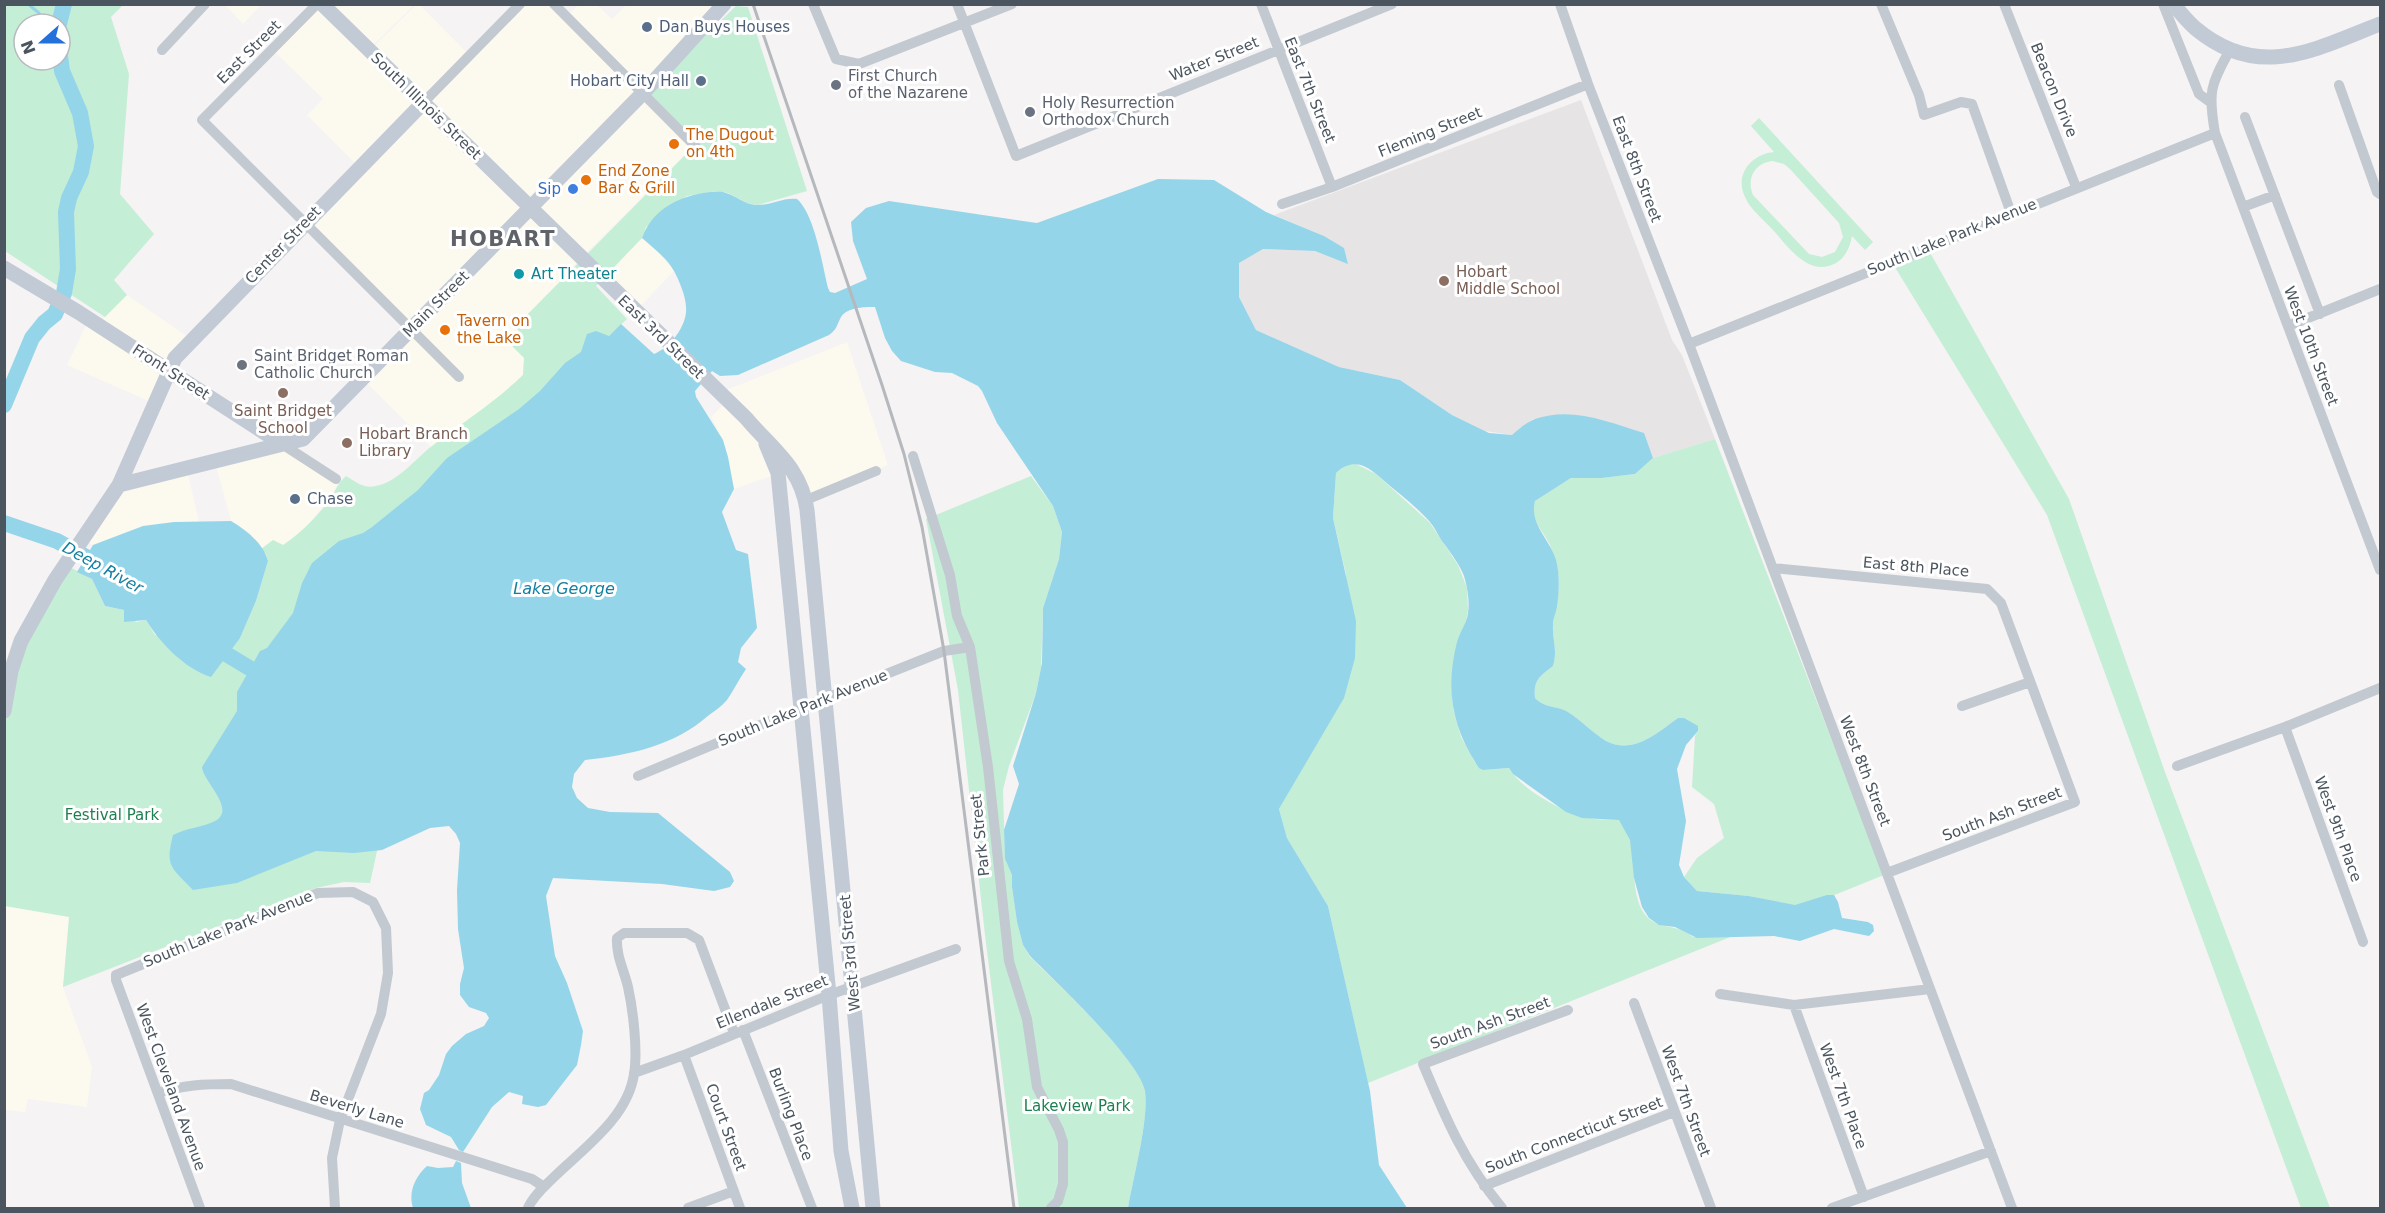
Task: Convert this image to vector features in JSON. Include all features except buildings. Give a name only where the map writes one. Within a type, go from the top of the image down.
[{"type":"street","points":[[162,50],[206,4]]},
{"type":"street","name":"East Street","points":[[306,222],[202,120],[317,4]]},
{"type":"street","name":"South Illinois Street","points":[[322,4],[530,208]]},
{"type":"street","name":"Center Street","points":[[4,711],[11,672],[21,641],[55,580],[119,485],[174,358],[520,4]]},
{"type":"street","points":[[554,4],[696,147]]},
{"type":"street","name":"Main Street","points":[[119,485],[303,439],[644,93],[724,4]]},
{"type":"street","points":[[813,4],[836,59],[859,64],[1012,4]]},
{"type":"street","points":[[957,4],[965,24]]},
{"type":"street","name":"East 7th Street","points":[[1262,4],[1277,49],[1332,187]]},
{"type":"street","name":"Water Street","points":[[965,24],[1016,156],[1392,4]]},
{"type":"street","name":"East 8th Street","points":[[1560,4],[1588,84],[1689,344]]},
{"type":"street","points":[[1881,4],[1924,115],[1961,102],[1972,104],[2011,213]]},
{"type":"street","name":"Beacon Drive","points":[[2004,4],[2076,187]]},
{"type":"street","points":[[2163,4],[2199,94],[2210,102]]},
{"type":"street","points":[[2173,4],[2196,28],[2230,50],[2259,57],[2300,55],[2380,24]]},
{"type":"street","points":[[2210,102],[2215,76],[2230,50]]},
{"type":"street","name":"Fleming Street","points":[[1282,204],[1332,187],[1588,84]]},
{"type":"street","points":[[2339,85],[2377,192],[2380,194]]},
{"type":"street","name":"West 10th Street","points":[[2210,102],[2215,133],[2380,570]]},
{"type":"street","points":[[2245,117],[2320,314]]},
{"type":"street","name":"South Lake Park Avenue","points":[[1689,344],[2215,133]]},
{"type":"street","points":[[2243,207],[2275,195]]},
{"type":"street","name":"East 3rd Street","points":[[530,208],[746,418],[765,441],[782,454],[794,471],[806,500],[826,698]]},
{"type":"street","points":[[306,222],[459,377]]},
{"type":"street","name":"Front Street","points":[[4,268],[78,312],[336,479]]},
{"type":"street","points":[[2288,326],[2380,289]]},
{"type":"street","name":"West 8th Street","points":[[1689,344],[2012,1209]]},
{"type":"street","name":"East 3rd Street","points":[[765,441],[778,472],[801,708]]},
{"type":"street","name":"Park Street","points":[[913,456],[950,575],[957,616],[970,647],[988,767],[1009,962],[1027,1019],[1037,1087],[1059,1130],[1063,1143],[1063,1184],[1058,1201],[1051,1209]]},
{"type":"street","points":[[806,500],[876,471]]},
{"type":"street","name":"East 8th Place","points":[[1773,568],[1987,589],[2001,603],[2030,682]]},
{"type":"street","name":"South Lake Park Avenue","points":[[638,776],[944,651],[970,647]]},
{"type":"street","points":[[1962,706],[2030,682]]},
{"type":"street","name":"South Ash Street","points":[[1887,873],[2075,802],[2030,682]]},
{"type":"street","points":[[2177,766],[2380,687]]},
{"type":"street","name":"West 3rd Street","points":[[826,698],[873,1209]]},
{"type":"street","name":"West 3rd Street","points":[[801,708],[829,995],[841,1150],[852,1209]]},
{"type":"street","name":"West 9th Place","points":[[2284,726],[2363,942]]},
{"type":"street","name":"South Lake Park Avenue","points":[[116,975],[318,893],[353,892],[373,902],[386,928],[387,973],[381,1014],[340,1120],[332,1158],[335,1209]]},
{"type":"street","name":"Burling Place","points":[[634,1073],[634,1030],[628,986],[616,951],[617,938],[624,933],[687,933],[699,940],[812,1209]]},
{"type":"street","name":"Ellendale Street","points":[[634,1073],[684,1055],[853,985],[956,949]]},
{"type":"street","name":"West Cleveland Avenue","points":[[116,975],[200,1209]]},
{"type":"street","points":[[1720,993],[1794,1005],[1930,989]]},
{"type":"street","name":"West 7th Street","points":[[1634,1003],[1711,1209]]},
{"type":"street","name":"West 7th Place","points":[[1794,1005],[1864,1197]]},
{"type":"street","name":"South Ash Street","points":[[1484,1186],[1453,1135],[1423,1064],[1568,1010]]},
{"type":"street","name":"Court Street","points":[[684,1055],[740,1209]]},
{"type":"street","points":[[528,1209],[544,1187],[613,1120],[627,1096],[634,1073]]},
{"type":"street","name":"Beverly Lane","points":[[158,1093],[179,1086],[231,1084],[532,1179],[544,1187]]},
{"type":"street","name":"South Connecticut Street","points":[[1484,1186],[1674,1112]]},
{"type":"street","points":[[1832,1209],[1991,1151]]},
{"type":"street","points":[[1484,1186],[1502,1209]]},
{"type":"street","points":[[688,1209],[734,1191]]},
{"type":"shaded area","points":[[419,4],[469,55],[423,101],[370,50]]},
{"type":"shaded area","points":[[225,5],[261,5],[243,24]]},
{"type":"shaded area","points":[[318,5],[421,104],[359,167],[307,115],[323,99],[273,50]]},
{"type":"shaded area","points":[[324,5],[414,5],[369,49]]},
{"type":"shaded area","points":[[521,5],[552,5],[567,16],[578,5],[597,5],[612,19],[626,5],[722,5],[412,326],[307,222]]},
{"type":"shaded area","points":[[647,92],[696,144],[582,257],[533,208]]},
{"type":"shaded area","name":"Hobart Middle School","points":[[1581,100],[1672,340],[1682,355],[1715,439],[1653,458],[1643,433],[1533,419],[1512,435],[1485,431],[1452,415],[1400,380],[1339,367],[1256,330],[1239,297],[1238,263],[1263,249],[1315,251],[1348,263],[1343,248],[1324,236],[1274,215]]},
{"type":"shaded area","points":[[530,210],[580,259],[519,331],[524,358],[523,375],[488,407],[431,447],[363,379]]},
{"type":"shaded area","points":[[642,238],[674,271],[636,311],[603,278]]},
{"type":"shaded area","points":[[127,295],[191,339],[168,369],[98,324]]},
{"type":"shaded area","points":[[88,321],[167,372],[153,403],[67,365]]},
{"type":"shaded area","points":[[847,342],[888,465],[806,498],[721,392]]},
{"type":"shaded area","points":[[726,401],[748,422],[777,474],[734,489],[723,440],[711,417]]},
{"type":"shaded area","points":[[282,446],[339,482],[331,497],[301,533],[283,545],[273,540],[261,549],[250,533],[231,521],[215,462]]},
{"type":"shaded area","points":[[187,470],[199,522],[174,522],[93,545],[83,539],[120,486]]},
{"type":"shaded area","points":[[4,906],[70,916],[63,987],[92,1067],[87,1107],[28,1099],[25,1112],[5,1110]]},
{"type":"green space","points":[[4,5],[123,5],[111,17],[129,74],[120,194],[154,234],[114,280],[127,295],[105,317],[5,251]]},
{"type":"green space","name":"Festival Park","points":[[736,6],[748,7],[807,191],[758,205],[747,203],[728,193],[716,191],[687,196],[646,227],[642,238],[596,286],[627,319],[609,336],[315,842],[379,842],[370,883],[344,882],[316,888],[63,987],[69,917],[5,906],[4,735],[16,666],[68,566],[92,579],[105,606],[124,610],[136,622],[146,620],[155,635],[240,638],[256,601],[268,561],[261,549],[273,540],[283,545],[297,535],[320,512],[346,476],[368,487],[392,480],[432,446],[501,395],[523,375],[524,358],[508,342],[519,331],[515,327],[696,144],[647,92]]},
{"type":"green space","points":[[1759,118],[1873,242],[1865,250],[1852,236],[1847,251],[1839,261],[1826,267],[1816,266],[1792,251],[1757,214],[1747,201],[1742,189],[1744,173],[1752,161],[1774,152],[1751,126]],"holes":[[[1772,161],[1784,164],[1839,223],[1843,237],[1835,252],[1822,257],[1809,254],[1753,195],[1751,177],[1757,168]]]},
{"type":"green space","points":[[1928,249],[2069,499],[2165,772],[2330,1208],[2301,1208],[2047,515],[1893,264]]},
{"type":"green space","points":[[1715,439],[1884,875],[1368,1083],[1328,906],[1287,838],[1279,809],[1343,698],[1346,574],[1333,518],[1336,473],[1354,463],[1376,474],[1430,523],[1458,565],[1467,588],[1468,610],[1457,643],[1452,697],[1461,737],[1474,761],[1483,770],[1509,768],[1535,794],[1572,813],[1595,819],[1619,820],[1631,842],[1636,894],[1640,906],[1647,917],[1657,924],[1680,930],[1693,937],[1782,903],[1749,896],[1697,891],[1684,877],[1697,858],[1724,838],[1714,804],[1692,787],[1695,736],[1698,731],[1678,718],[1653,736],[1636,744],[1616,745],[1601,738],[1568,712],[1543,704],[1535,698],[1536,683],[1553,666],[1555,650],[1553,625],[1559,581],[1552,550],[1537,524],[1534,508],[1535,501],[1571,478],[1602,478],[1635,474],[1653,458]]},
{"type":"green space","name":"Lakeview Park","points":[[1031,476],[1053,506],[1062,532],[1059,559],[1043,608],[1041,668],[1036,693],[1009,766],[1003,790],[1005,859],[1012,875],[1017,922],[1023,945],[1030,957],[1113,1042],[1128,1060],[1145,1091],[1143,1133],[1128,1208],[1019,1208],[985,935],[958,690],[926,519]]},
{"type":"water","name":"Lake George","points":[[1158,179],[1214,180],[1266,212],[1324,236],[1344,248],[1348,264],[1315,251],[1263,249],[1239,263],[1239,297],[1256,330],[1339,367],[1400,380],[1452,415],[1489,433],[1512,435],[1535,419],[1562,414],[1604,420],[1644,433],[1653,458],[1635,474],[1602,478],[1571,478],[1535,501],[1537,524],[1556,560],[1559,583],[1553,622],[1555,650],[1553,666],[1536,683],[1535,698],[1543,704],[1568,712],[1601,738],[1616,745],[1636,744],[1653,736],[1678,718],[1684,718],[1698,726],[1698,731],[1686,745],[1677,769],[1686,821],[1679,865],[1684,877],[1697,891],[1749,896],[1795,905],[1834,895],[1842,918],[1868,922],[1873,925],[1874,931],[1869,936],[1834,929],[1800,941],[1774,936],[1697,938],[1675,927],[1659,925],[1649,918],[1642,907],[1634,878],[1630,840],[1619,820],[1582,818],[1566,812],[1513,774],[1509,768],[1483,770],[1479,768],[1462,738],[1453,708],[1453,660],[1469,604],[1462,572],[1432,525],[1419,511],[1371,470],[1360,465],[1348,465],[1336,473],[1333,518],[1356,621],[1355,658],[1344,698],[1279,809],[1287,838],[1328,906],[1370,1091],[1379,1165],[1407,1208],[1128,1208],[1143,1133],[1145,1091],[1128,1060],[1113,1042],[1030,956],[1023,945],[1017,922],[1012,875],[1005,859],[1004,830],[1019,784],[1013,766],[1036,693],[1042,663],[1043,608],[1059,559],[1062,532],[1053,506],[997,423],[978,386],[952,373],[935,372],[901,361],[885,338],[875,307],[855,308],[846,312],[829,335],[738,375],[720,376],[712,371],[695,391],[696,397],[723,440],[728,457],[734,489],[722,512],[736,550],[748,554],[757,628],[741,648],[738,662],[746,669],[725,702],[695,726],[666,742],[635,752],[585,760],[574,774],[572,787],[577,798],[588,808],[610,812],[658,813],[730,872],[734,881],[730,887],[714,891],[662,884],[553,878],[546,896],[555,956],[583,1031],[577,1065],[546,1105],[538,1107],[522,1104],[523,1096],[509,1092],[492,1107],[463,1152],[459,1150],[451,1137],[426,1125],[420,1109],[424,1093],[429,1090],[439,1075],[446,1054],[452,1046],[466,1034],[484,1026],[489,1018],[486,1013],[469,1007],[460,995],[464,968],[458,929],[457,890],[460,843],[449,826],[430,828],[382,850],[354,853],[316,851],[237,883],[193,890],[175,871],[170,860],[173,835],[211,823],[221,816],[221,803],[202,767],[237,711],[237,692],[260,651],[267,648],[293,613],[302,583],[312,563],[339,541],[363,533],[372,527],[418,490],[447,458],[519,409],[540,391],[565,363],[581,352],[587,334],[596,331],[609,336],[621,324],[654,354],[666,347],[677,335],[686,314],[682,289],[668,262],[642,238],[652,220],[666,207],[683,198],[714,192],[726,193],[756,205],[797,199],[809,216],[828,288],[830,292],[835,293],[867,279],[853,241],[851,222],[866,208],[889,201],[1037,223]]},
{"type":"water","points":[[231,521],[258,543],[268,561],[256,601],[240,638],[211,677],[192,668],[174,654],[146,620],[124,622],[124,610],[105,606],[92,579],[77,572],[93,545],[143,526],[174,522]]},
{"type":"water","points":[[456,1161],[461,1163],[462,1183],[471,1208],[413,1208],[412,1191],[423,1170],[427,1166],[453,1167]]},
{"type":"waterway","points":[[28,4],[38,12]]},
{"type":"waterway","points":[[62,12],[64,4]]},
{"type":"waterway","points":[[4,405],[32,338],[55,314],[64,293],[68,269],[66,212],[69,198],[81,172],[86,146],[80,113],[62,72]]},
{"type":"waterway","name":"Deep River","points":[[4,523],[57,541],[106,568]]},
{"type":"waterway","name":"Deep River","points":[[208,643],[251,669]]},
{"type":"railway","points":[[753,4],[882,385],[904,454],[922,527],[944,651],[1014,1208]]},
{"type":"place","name":"Dan Buys Houses","points":[[647,27]]},
{"type":"place","name":"Hobart City Hall","points":[[701,81]]},
{"type":"place","name":"First Church of the Nazarene","points":[[836,85]]},
{"type":"place","name":"Holy Resurrection Orthodox Church","points":[[1030,112]]},
{"type":"place","name":"The Dugout on 4th","points":[[674,144]]},
{"type":"place","name":"End Zone Bar & Grill","points":[[586,180]]},
{"type":"place","name":"Sip","points":[[573,189]]},
{"type":"place","name":"Art Theater","points":[[519,274]]},
{"type":"place","name":"Hobart Middle School","points":[[1444,281]]},
{"type":"place","name":"Tavern on the Lake","points":[[445,330]]},
{"type":"place","name":"Saint Bridget Roman Catholic Church","points":[[242,365]]},
{"type":"place","name":"Saint Bridget School","points":[[283,393]]},
{"type":"place","name":"Hobart Branch Library","points":[[347,443]]},
{"type":"place","name":"Chase","points":[[295,499]]},
{"type":"district","name":"HOBART","points":[[503,239]]}]
